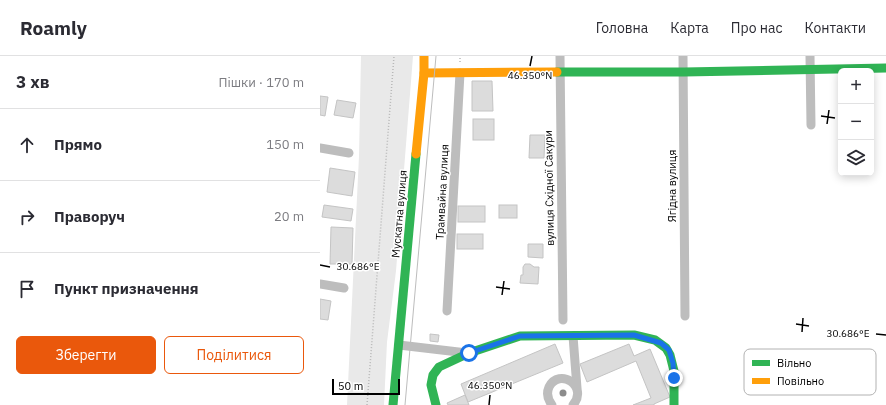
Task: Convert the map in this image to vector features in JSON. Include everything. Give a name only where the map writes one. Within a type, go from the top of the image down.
[{"type":"street","name":"Мускатна вулиця","points":[[393,405],[424,73],[424,56]]},
{"type":"street","name":"вулиця Східної Сакури","points":[[560,56],[563,320]]},
{"type":"street","name":"Ягідна вулиця","points":[[684,56],[685,316]]},
{"type":"street","points":[[810,56],[811,125]]},
{"type":"street","points":[[424,73],[684,72],[886,68]]},
{"type":"street","name":"Трамвайна вулиця","points":[[447,311],[460,73]]},
{"type":"street","points":[[320,148],[349,153]]},
{"type":"street","points":[[320,284],[344,288]]},
{"type":"street","points":[[436,405],[431,385],[432,375],[439,367],[469,353],[520,336],[634,335],[661,343],[669,350],[673,363],[674,405]]},
{"type":"street","points":[[573,336],[578,390],[577,400],[574,405]]},
{"type":"street","points":[[399,345],[469,353]]},
{"type":"street","points":[[552,405],[547,396],[553,382],[567,379],[572,382],[578,390]]},
{"type":"path","points":[[367,405],[394,56]]},
{"type":"shaded area","points":[[361,56],[413,56],[396,271],[387,342],[384,405],[347,405],[359,156]]},
{"type":"building","points":[[472,81],[492,81],[493,111],[472,111]]},
{"type":"building","points":[[320,96],[328,97],[325,116],[320,115]]},
{"type":"building","points":[[337,100],[356,103],[353,118],[334,115]]},
{"type":"building","points":[[473,119],[494,119],[494,140],[473,140]]},
{"type":"building","points":[[530,135],[545,135],[544,158],[529,158]]},
{"type":"building","points":[[330,168],[355,172],[352,196],[327,192]]},
{"type":"building","points":[[324,205],[353,209],[351,221],[322,217]]},
{"type":"building","points":[[499,205],[517,205],[517,218],[499,218]]},
{"type":"building","points":[[458,206],[485,206],[485,222],[458,222]]},
{"type":"building","points":[[331,227],[353,228],[352,264],[330,264]]},
{"type":"building","points":[[457,234],[483,234],[483,249],[457,249]]},
{"type":"building","points":[[528,244],[543,244],[543,258],[528,257]]},
{"type":"building","points":[[525,264],[539,267],[538,284],[520,283]]},
{"type":"building","points":[[320,299],[331,301],[328,320],[320,319]]},
{"type":"building","points":[[430,334],[439,335],[438,342],[430,341]]},
{"type":"building","points":[[555,344],[563,363],[468,402],[461,384]]},
{"type":"building","points":[[629,344],[634,356],[650,349],[670,397],[654,405],[633,405],[651,398],[636,361],[587,382],[580,364]]},
{"type":"building","points":[[465,395],[469,405],[448,405],[447,403]]},
{"type":"tram line","points":[[405,405],[436,56]]},
{"type":"traffic: fast","points":[[557,72],[684,72],[886,68]]},
{"type":"traffic: fast","points":[[393,405],[416,154]]},
{"type":"traffic: fast","points":[[436,405],[431,385],[433,375],[439,367],[469,353],[520,336],[634,335],[655,340],[666,348],[670,355],[674,371],[674,405]]},
{"type":"traffic: slow","points":[[416,154],[424,73],[424,56]]},
{"type":"traffic: slow","points":[[424,73],[557,72]]},
{"type":"route","points":[[469,353],[520,336],[634,335],[661,343],[669,350],[673,363],[674,378]]}]
